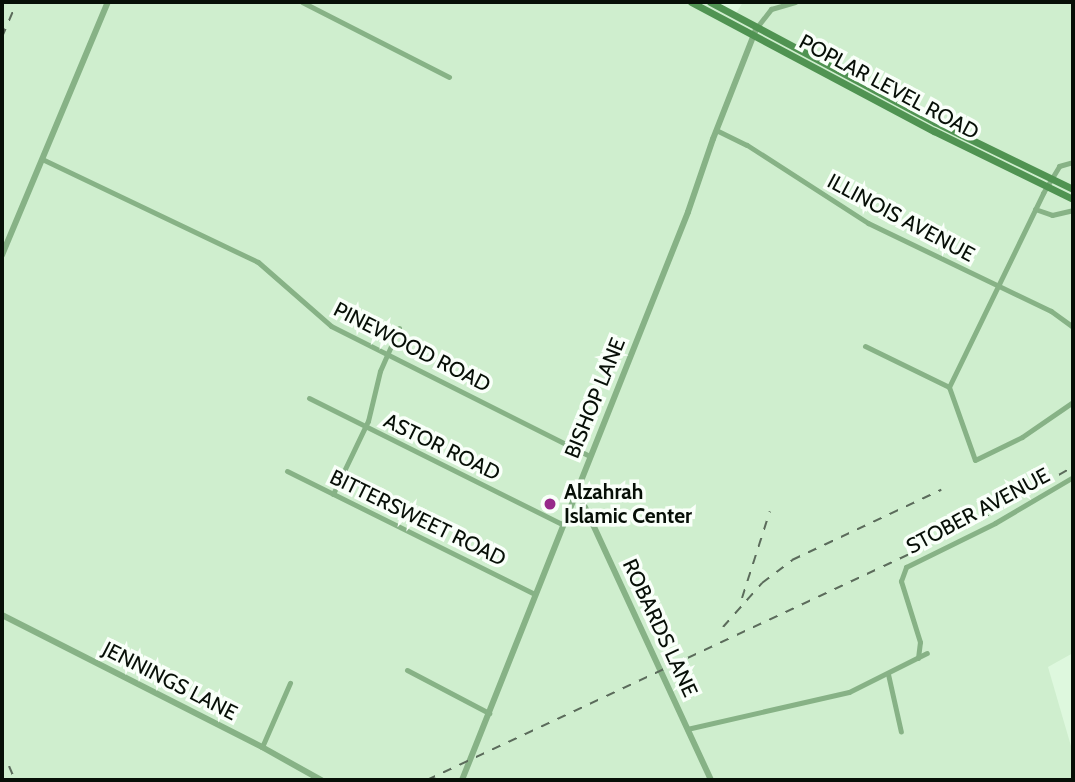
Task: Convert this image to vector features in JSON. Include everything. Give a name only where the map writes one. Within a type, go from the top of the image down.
[{"type":"main road","name":"POPLAR LEVEL ROAD","points":[[691,2],[934,131],[1048,186],[1072,193]]},
{"type":"main road","name":"POPLAR LEVEL ROAD","points":[[710,2],[935,122],[1052,178],[1072,193]]},
{"type":"street","points":[[2,255],[108,2]]},
{"type":"street","points":[[302,2],[449,77]]},
{"type":"street","points":[[757,27],[771,9],[795,2]]},
{"type":"street","name":"BISHOP LANE","points":[[462,780],[688,212],[716,130],[757,27]]},
{"type":"street","name":"ILLINOIS AVENUE","points":[[716,130],[747,145],[868,223],[1058,315],[1073,327]]},
{"type":"street","name":"PINEWOOD ROAD","points":[[42,159],[258,262],[322,320],[388,356],[590,456]]},
{"type":"street","points":[[949,387],[1052,178],[1059,166],[1073,162]]},
{"type":"street","points":[[1035,209],[1052,215],[1073,210]]},
{"type":"street","points":[[333,494],[365,426],[374,402],[380,371],[399,328]]},
{"type":"street","points":[[865,346],[949,387],[975,460],[1021,437],[1073,402]]},
{"type":"street","name":"ASTOR ROAD","points":[[309,398],[562,524]]},
{"type":"street","name":"BITTERSWEET ROAD","points":[[287,471],[535,594]]},
{"type":"street","name":"STOBER AVENUE","points":[[918,658],[920,642],[901,581],[906,567],[985,529],[1073,477]]},
{"type":"street","name":"ROBARDS LANE","points":[[576,490],[711,780]]},
{"type":"street","name":"JENNINGS LANE","points":[[2,615],[262,747],[321,780]]},
{"type":"street","points":[[687,729],[849,692],[927,653]]},
{"type":"street","points":[[407,670],[489,713]]},
{"type":"street","points":[[888,674],[901,732]]},
{"type":"street","points":[[262,747],[290,683]]},
{"type":"shaded area","points":[[2,2],[710,2],[735,15],[743,2],[1073,2],[1073,653],[1048,667],[1073,753],[1073,780],[2,780]]},
{"type":"railway","points":[[2,37],[17,2]]},
{"type":"railway","points":[[427,780],[965,528],[1073,467]]},
{"type":"railway","points":[[723,627],[762,583],[792,560],[941,490]]},
{"type":"railway","points":[[742,598],[770,511]]},
{"type":"railway","points":[[9,766],[15,780]]},
{"type":"place","name":"Alzahrah Islamic Center","points":[[550,504]]}]
